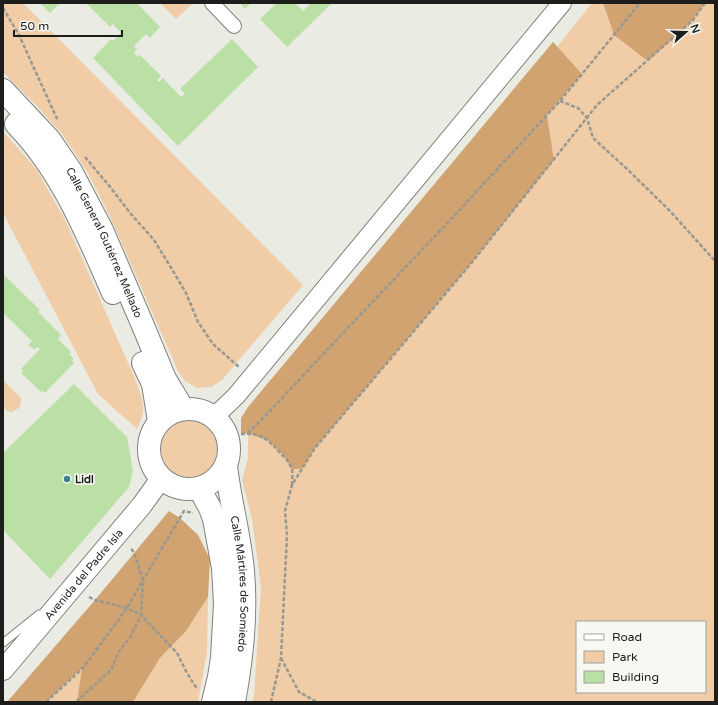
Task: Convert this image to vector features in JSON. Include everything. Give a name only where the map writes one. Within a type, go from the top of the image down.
[{"type":"main road","name":"Calle General Gutiérrez Mellado","points":[[3,90],[49,139],[71,171],[102,230],[165,379],[183,408]]},
{"type":"main road","name":"Calle General Gutiérrez Mellado","points":[[3,110],[25,134],[44,159],[72,202],[153,384],[159,421]]},
{"type":"main road","points":[[183,408],[200,409],[214,417],[223,426],[228,441],[229,454],[226,466],[219,477],[213,482],[199,488],[189,489],[179,488],[161,477],[157,472],[150,455],[149,443],[152,431],[159,421],[170,413],[183,408]]},
{"type":"main road","name":"Calle Mártires de Somiedo","points":[[226,466],[228,486],[239,542],[244,593],[243,643],[240,674],[234,702]]},
{"type":"main road","name":"Avenida del Padre Isla","points":[[3,670],[81,592],[161,477]]},
{"type":"main road","name":"Calle Mártires de Somiedo","points":[[199,488],[214,519],[223,568],[225,603],[222,658],[219,677],[207,698]]},
{"type":"street","points":[[212,3],[234,26]]},
{"type":"street","points":[[214,417],[236,396],[562,3]]},
{"type":"lane","points":[[3,643],[81,592]]},
{"type":"path","points":[[248,433],[560,102],[640,3]]},
{"type":"path","points":[[292,485],[315,448],[469,266],[587,118],[598,106],[693,20],[705,3]]},
{"type":"path","points":[[3,8],[20,35],[60,123]]},
{"type":"path","points":[[560,102],[578,108],[587,118],[593,138],[670,211],[715,261]]},
{"type":"path","points":[[81,152],[154,240],[186,293],[198,322],[213,344],[240,367]]},
{"type":"path","points":[[241,434],[256,434],[269,440],[285,457],[292,469],[292,485],[285,511],[287,535],[281,658],[271,702]]},
{"type":"path","points":[[46,702],[82,668],[127,608],[142,580],[184,511],[193,513]]},
{"type":"path","points":[[77,702],[111,670],[118,653],[131,636],[141,615],[142,580],[134,553],[131,548]]},
{"type":"path","points":[[81,592],[95,600],[127,608],[141,615],[177,653],[187,672],[207,698]]},
{"type":"path","points":[[281,658],[299,692],[317,702]]},
{"type":"green space","points":[[3,3],[23,3],[303,285],[222,380],[211,387],[197,388],[185,381],[178,371],[112,221],[88,173],[62,134],[3,72]]},
{"type":"green space","points":[[160,3],[193,3],[176,19]]},
{"type":"green space","points":[[592,3],[603,3],[614,35],[693,20],[705,3],[715,3],[715,702],[252,702],[254,696],[261,587],[252,519],[242,480],[248,458],[248,433],[263,437],[274,445],[284,456],[292,469],[302,469],[315,448],[469,266],[554,160],[547,115],[582,74],[557,47]]},
{"type":"green space","points":[[3,131],[37,170],[66,222],[136,381],[143,405],[142,416],[137,429],[98,394],[3,213]]},
{"type":"green space","points":[[3,380],[21,398],[20,407],[12,412],[7,411],[3,407]]},
{"type":"green space","points":[[184,421],[194,421],[209,429],[215,438],[217,449],[215,460],[209,469],[194,477],[184,477],[173,472],[166,465],[161,454],[161,444],[166,433],[173,426]]},
{"type":"green space","points":[[208,597],[207,652],[198,702],[133,702],[160,658],[186,631]]},
{"type":"green space","points":[[83,668],[77,702],[46,702]]},
{"type":"shaded area","points":[[603,3],[705,3],[693,20],[648,61],[614,35]]},
{"type":"shaded area","points":[[553,42],[582,74],[547,115],[554,160],[469,266],[315,448],[302,469],[292,469],[285,457],[269,441],[248,433],[241,434],[241,418],[248,407]]},
{"type":"shaded area","points":[[169,511],[180,518],[198,535],[210,559],[208,597],[186,631],[160,658],[133,702],[77,702],[82,668],[46,702],[7,702],[95,600]]},
{"type":"building","points":[[40,3],[60,3],[50,13]]},
{"type":"building","points":[[86,3],[137,3],[160,27],[150,38],[146,34],[134,46],[137,49],[134,53],[138,57],[140,55],[161,76],[157,80],[159,82],[163,78],[181,97],[185,94],[180,89],[232,39],[258,67],[178,146],[93,58],[111,39],[113,41],[121,33],[113,24],[110,27]]},
{"type":"building","points":[[240,3],[251,3],[245,9]]},
{"type":"building","points":[[277,3],[297,3],[296,4],[303,11],[309,5],[308,3],[332,3],[287,47],[260,19]]},
{"type":"building","points":[[3,274],[40,310],[38,312],[61,335],[58,339],[71,352],[69,354],[74,359],[72,361],[74,363],[45,393],[43,391],[41,392],[21,373],[23,371],[21,369],[40,349],[37,347],[35,350],[28,345],[32,341],[3,313]]},
{"type":"building","name":"Lidl","points":[[74,384],[127,437],[133,471],[129,487],[50,579],[3,530],[3,453]]},
{"type":"place","name":"Lidl","points":[[67,479]]}]
